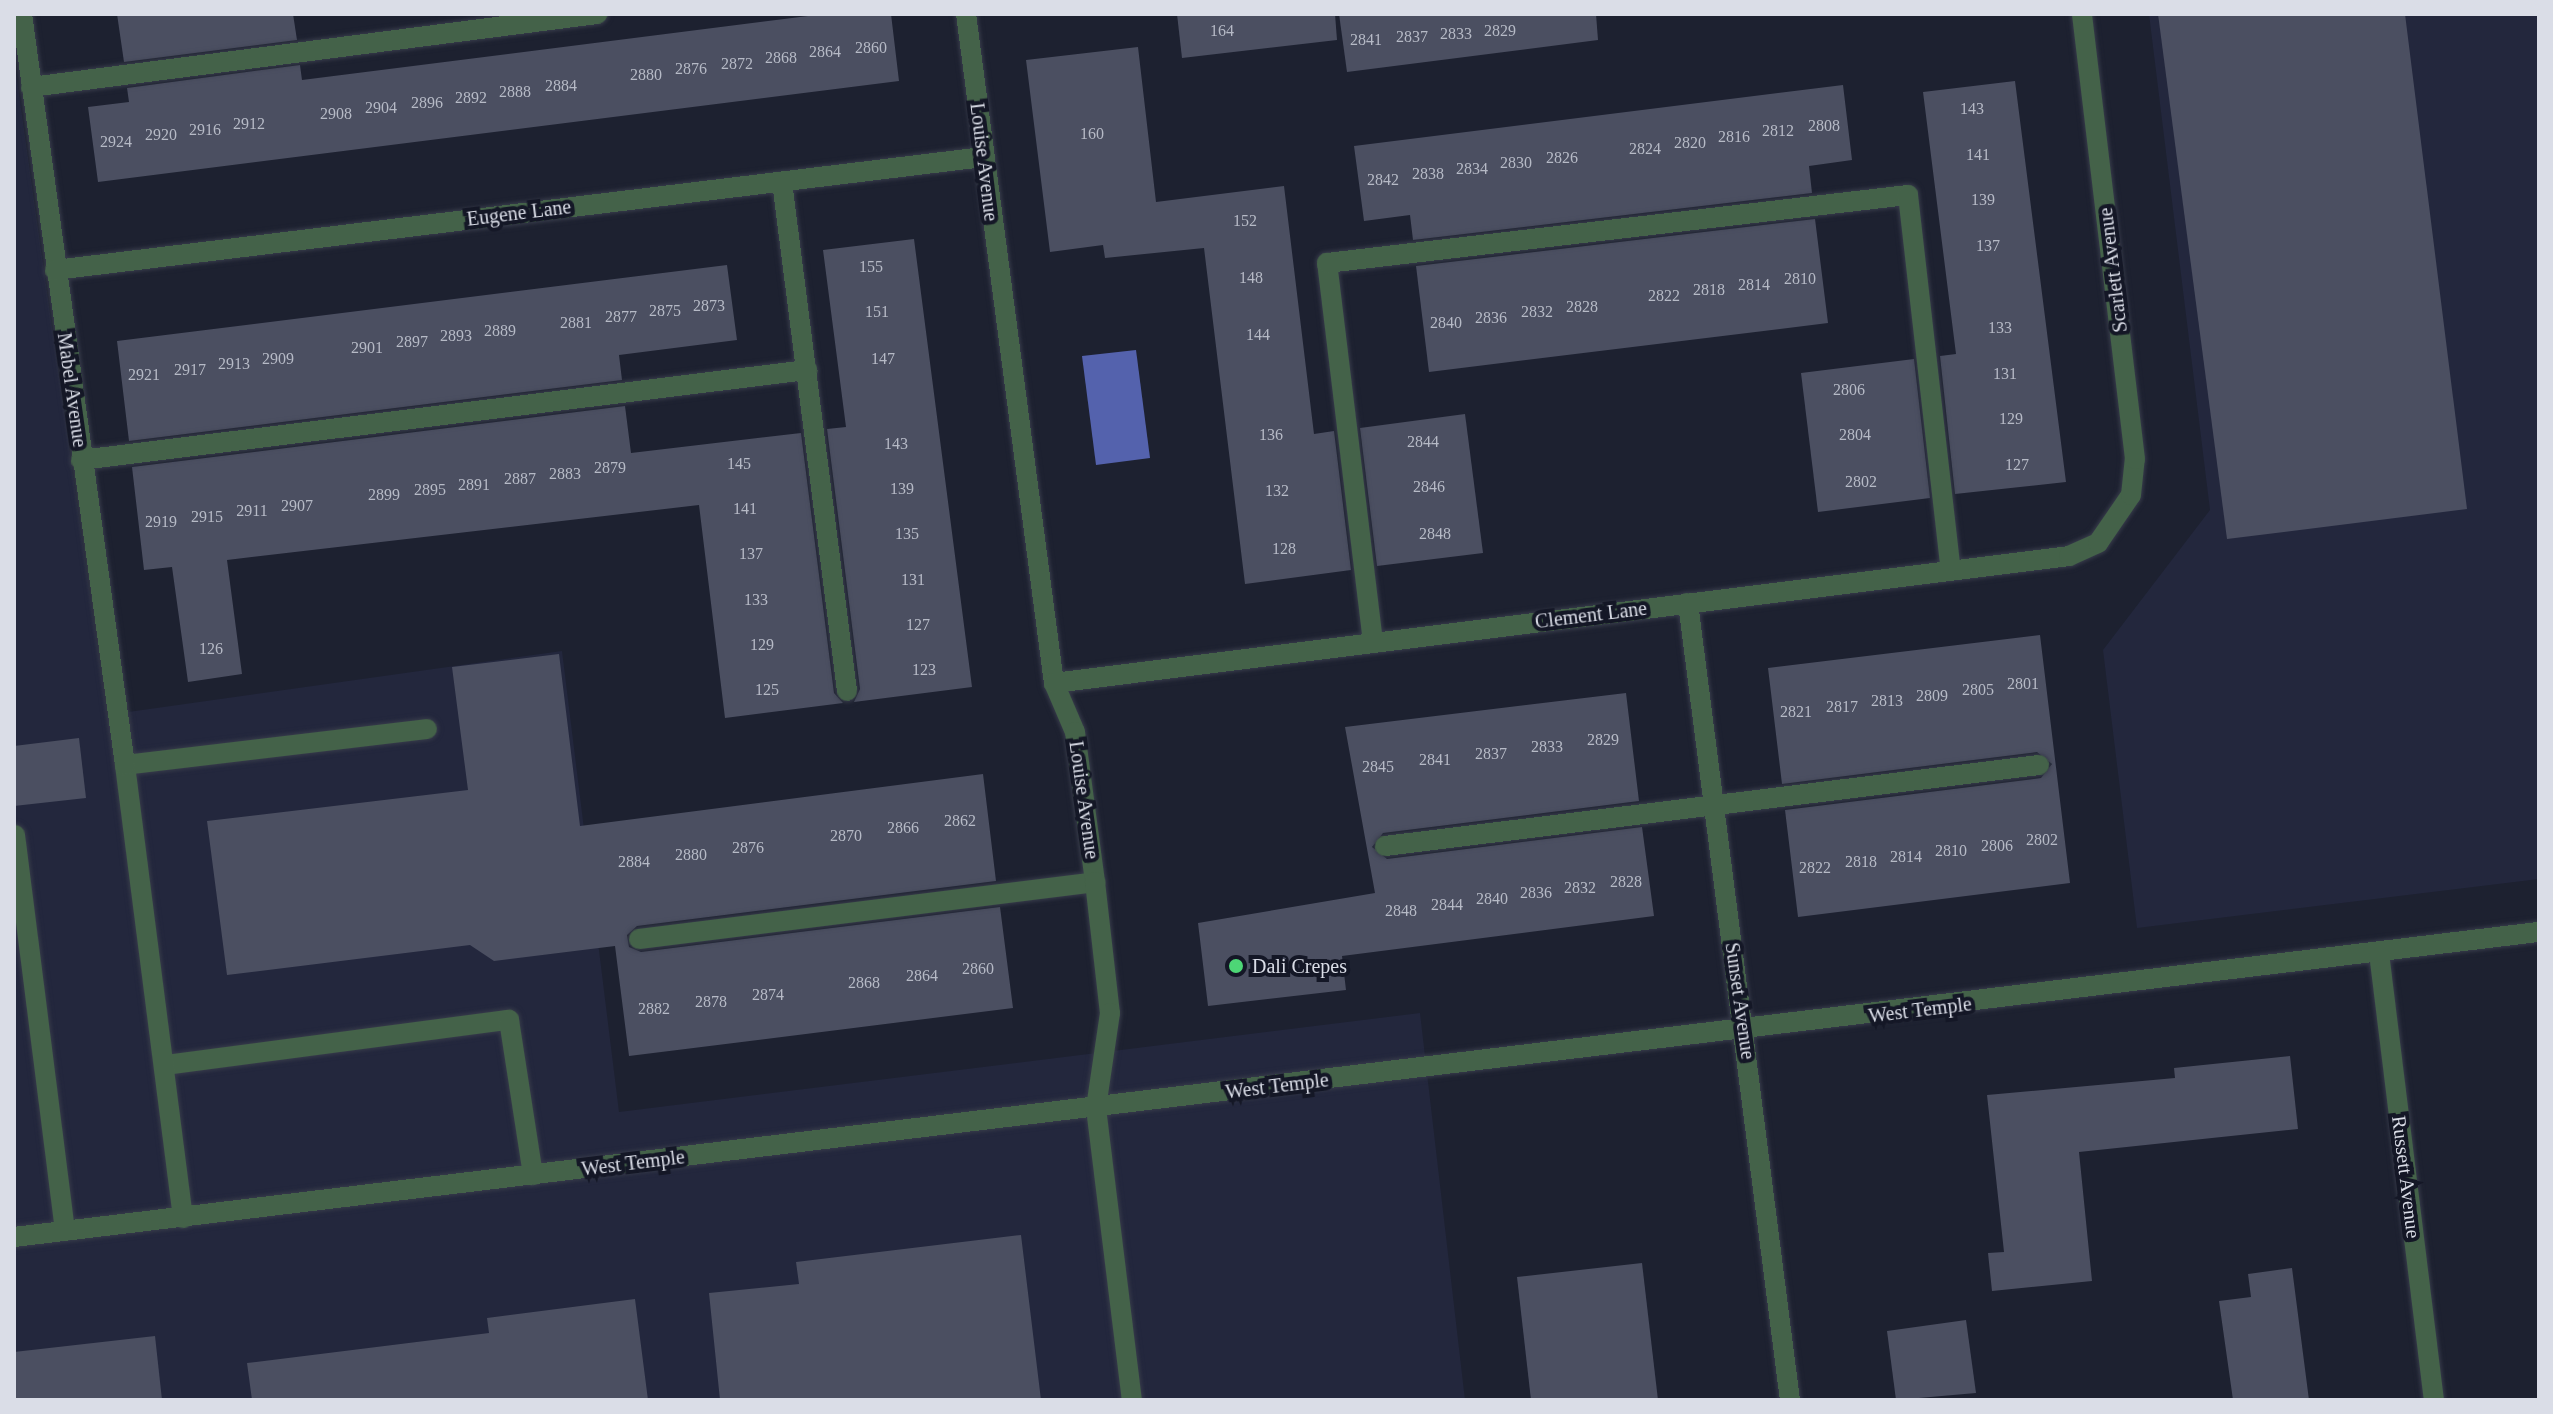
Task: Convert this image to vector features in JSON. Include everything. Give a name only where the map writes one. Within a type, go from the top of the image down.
[{"type":"street","name":"Mabel Avenue","points":[[22,14],[125,765],[183,1218]]},
{"type":"street","points":[[31,87],[456,23],[597,14]]},
{"type":"street","name":"Louise Avenue","points":[[966,14],[1054,683],[1075,732],[1095,882],[1110,1013],[1096,1108],[1132,1400]]},
{"type":"street","name":"Scarlett Avenue","points":[[2082,14],[2135,459],[2131,495],[2116,522]]},
{"type":"street","name":"Eugene Lane","points":[[55,270],[983,157]]},
{"type":"street","points":[[782,182],[847,691]]},
{"type":"street","points":[[1373,642],[1327,263],[1342,261],[1908,195],[1951,570]]},
{"type":"street","points":[[81,460],[807,370]]},
{"type":"street","name":"Clement Lane","points":[[1054,683],[2069,556],[2098,543],[2116,522]]},
{"type":"street","name":"Sunset Avenue","points":[[1688,603],[1790,1400]]},
{"type":"street","points":[[125,765],[427,729]]},
{"type":"street","points":[[1385,846],[2039,765]]},
{"type":"street","points":[[15,835],[65,1231]]},
{"type":"street","points":[[639,939],[1095,882]]},
{"type":"street","name":"West Temple","points":[[14,1237],[1744,1031],[2539,932]]},
{"type":"street","name":"Russett Avenue","points":[[2379,953],[2434,1400]]},
{"type":"street","points":[[165,1065],[509,1020],[533,1175]]},
{"type":"shaded area","points":[[2149,14],[2539,14],[2539,879],[2137,928],[2103,650],[2210,510]]},
{"type":"shaded area","points":[[14,59],[107,715],[562,651],[619,1112],[1420,1013],[1465,1400],[14,1400]]},
{"type":"water","points":[[1136,350],[1150,458],[1096,465],[1082,356]]},
{"type":"building","points":[[117,14],[293,14],[297,40],[124,62]]},
{"type":"building","points":[[824,14],[891,14],[899,81],[98,182],[88,107],[129,102],[127,88],[300,65],[302,80]]},
{"type":"building","points":[[1177,14],[1335,14],[1337,40],[1182,58]]},
{"type":"building","points":[[1339,14],[1596,14],[1598,40],[1347,72]]},
{"type":"building","points":[[2158,14],[2405,14],[2467,509],[2227,539]]},
{"type":"building","points":[[1138,47],[1156,202],[1284,186],[1314,434],[1334,431],[1351,570],[1245,584],[1204,248],[1105,258],[1103,245],[1050,252],[1026,60]]},
{"type":"building","points":[[2015,81],[2066,482],[1955,494],[1940,356],[1956,354],[1923,92]]},
{"type":"building","points":[[1843,85],[1852,160],[1809,166],[1812,193],[1413,240],[1410,215],[1364,221],[1354,146]]},
{"type":"building","points":[[1815,219],[1828,323],[1429,372],[1416,266]]},
{"type":"building","points":[[914,239],[972,687],[854,702],[860,689],[827,429],[846,427],[823,250]]},
{"type":"building","points":[[727,265],[737,340],[619,355],[622,380],[129,441],[117,341]]},
{"type":"building","points":[[1914,359],[1930,498],[1818,512],[1801,373]]},
{"type":"building","points":[[625,406],[631,453],[801,433],[834,693],[843,703],[725,718],[699,505],[227,560],[242,674],[188,682],[172,567],[144,570],[132,467]]},
{"type":"building","points":[[1465,414],[1483,553],[1377,566],[1360,428]]},
{"type":"building","points":[[2040,635],[2070,883],[1798,917],[1785,810],[2041,778],[2052,764],[2037,752],[1782,784],[1768,668]]},
{"type":"building","points":[[559,654],[580,826],[983,774],[996,881],[637,926],[627,935],[629,947],[641,952],[1000,907],[1013,1008],[629,1056],[615,946],[494,961],[470,945],[227,975],[207,821],[468,790],[452,667]]},
{"type":"building","points":[[1626,693],[1639,801],[1383,833],[1372,847],[1387,859],[1642,827],[1654,916],[1342,956],[1346,990],[1208,1006],[1198,923],[1375,893],[1345,727]]},
{"type":"building","points":[[79,738],[86,798],[14,806],[14,746]]},
{"type":"building","points":[[2290,1056],[2298,1129],[2079,1152],[2092,1281],[1992,1291],[1988,1253],[2004,1252],[1987,1095],[2175,1078],[2174,1068]]},
{"type":"building","points":[[1021,1235],[1041,1400],[720,1400],[709,1293],[799,1284],[796,1262]]},
{"type":"building","points":[[1642,1263],[1658,1400],[1531,1400],[1517,1277]]},
{"type":"building","points":[[2292,1268],[2309,1400],[2233,1400],[2219,1301],[2251,1297],[2248,1274]]},
{"type":"building","points":[[635,1299],[648,1400],[252,1400],[247,1363],[489,1333],[487,1318]]},
{"type":"building","points":[[1966,1320],[1976,1393],[1896,1400],[1887,1331]]},
{"type":"building","points":[[155,1336],[162,1400],[14,1400],[14,1352]]},
{"type":"place","name":"Dali Crepes","points":[[1236,966]]}]
